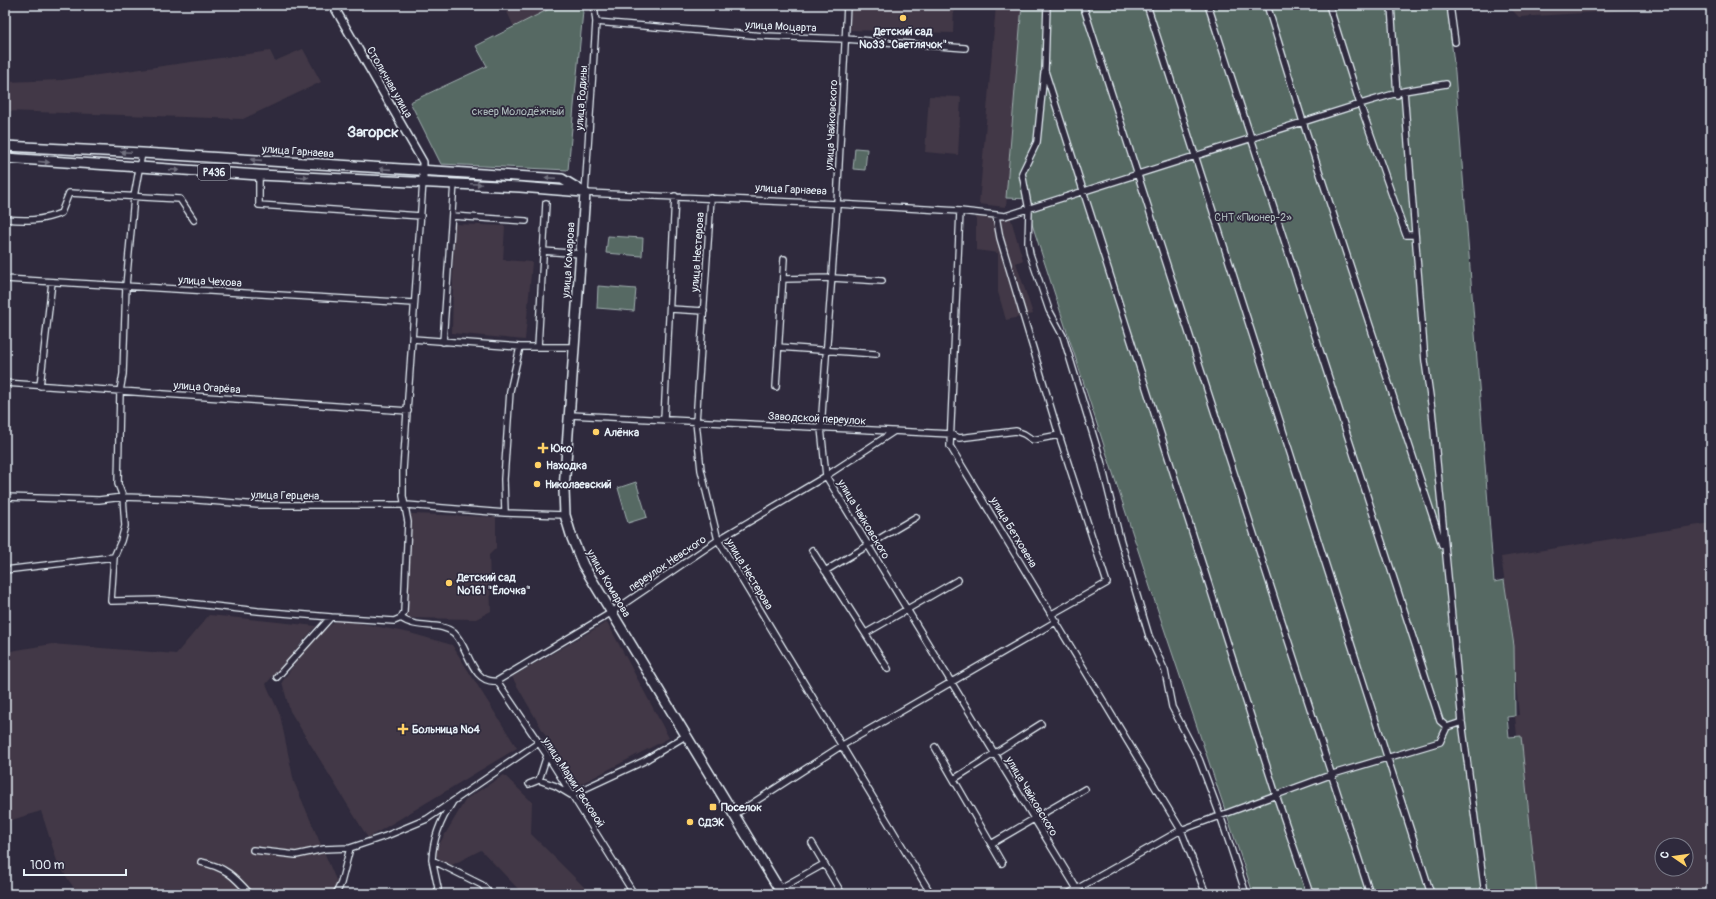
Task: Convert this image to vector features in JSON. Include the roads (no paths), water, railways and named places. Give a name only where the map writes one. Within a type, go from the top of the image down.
[{"type":"main road","name":"улица Гарнаева","points":[[5,146],[562,179],[585,192]]},
{"type":"main road","name":"улица Гарнаева","points":[[5,158],[259,175],[375,181],[423,181],[585,192]]},
{"type":"main road","name":"улица Комарова","points":[[585,192],[564,490],[565,515],[572,538],[583,564],[781,892]]},
{"type":"street","name":"Столичная улица","points":[[333,5],[423,162],[424,171]]},
{"type":"street","name":"улица Родины","points":[[585,192],[596,22],[594,5]]},
{"type":"street","name":"улица Чайковского","points":[[847,5],[837,204],[821,428],[826,476],[1078,891]]},
{"type":"street","points":[[1047,5],[1045,71],[1037,142],[1022,173],[1029,210],[1028,243],[1030,254],[1049,310],[1063,336],[1101,461],[1118,535],[1149,636],[1165,671],[1172,708],[1195,748],[1220,815],[1246,894]]},
{"type":"street","points":[[1083,5],[1333,774],[1370,894]]},
{"type":"street","points":[[1147,5],[1431,894]]},
{"type":"street","points":[[1208,5],[1250,139],[1440,721],[1447,727]]},
{"type":"street","points":[[1267,5],[1303,122],[1445,553]]},
{"type":"street","points":[[1329,5],[1360,104],[1406,235],[1414,235]]},
{"type":"street","points":[[1391,5],[1397,94]]},
{"type":"street","points":[[1450,5],[1455,42]]},
{"type":"street","name":"улица Моцарта","points":[[596,22],[764,36],[845,39],[966,48]]},
{"type":"street","points":[[1045,71],[1082,192],[1276,795],[1310,894]]},
{"type":"street","name":"улица Гарнаева","points":[[585,192],[960,211],[1005,216],[1029,210],[1082,192],[1195,158],[1360,104],[1404,91],[1446,84]]},
{"type":"street","points":[[1404,91],[1414,235],[1462,722],[1485,894]]},
{"type":"street","points":[[142,153],[134,197],[126,286],[123,374],[120,391],[118,484],[123,497],[125,526],[121,541],[114,557],[111,601],[161,600],[258,612],[331,617],[394,621],[401,618],[405,605],[408,522],[402,487],[424,171]]},
{"type":"street","points":[[259,175],[258,205],[421,216]]},
{"type":"street","points":[[443,342],[454,183]]},
{"type":"street","points":[[5,219],[36,220],[61,214],[69,193],[180,199],[194,220]]},
{"type":"street","points":[[664,420],[675,196]]},
{"type":"street","name":"улица Нестерова","points":[[711,198],[696,422],[701,470],[718,540],[931,894]]},
{"type":"street","points":[[538,347],[546,203]]},
{"type":"street","name":"улица Бетховена","points":[[960,211],[950,446],[1057,621],[1181,830],[1206,894]]},
{"type":"street","points":[[452,216],[526,221]]},
{"type":"street","points":[[996,216],[1000,238],[1059,434],[1107,583],[1052,614]]},
{"type":"street","points":[[543,251],[581,254]]},
{"type":"street","points":[[776,387],[784,259]]},
{"type":"street","points":[[783,279],[832,278],[882,281]]},
{"type":"street","name":"улица Чехова","points":[[5,279],[414,303]]},
{"type":"street","points":[[40,386],[52,282]]},
{"type":"street","points":[[670,309],[704,311]]},
{"type":"street","points":[[413,339],[520,347],[574,347]]},
{"type":"street","points":[[505,513],[504,479],[510,391],[520,347]]},
{"type":"street","points":[[778,347],[876,354]]},
{"type":"street","name":"улица Огарёва","points":[[5,383],[408,411]]},
{"type":"street","name":"Заводской переулок","points":[[570,415],[951,434],[959,438],[1016,431],[1033,440],[1059,434]]},
{"type":"street","name":"переулок Невского","points":[[497,681],[612,612],[718,540],[826,476],[893,432]]},
{"type":"street","name":"улица Герцена","points":[[5,497],[99,500],[123,497],[185,499],[259,506],[406,505],[505,513],[565,515]]},
{"type":"street","points":[[825,572],[916,517]]},
{"type":"street","points":[[812,550],[866,633],[888,670]]},
{"type":"street","points":[[5,570],[114,557]]},
{"type":"street","points":[[866,633],[958,580]]},
{"type":"street","points":[[277,677],[331,617]]},
{"type":"street","points":[[401,618],[408,623],[438,627],[453,632],[458,637],[477,673],[483,679],[490,682],[497,681]]},
{"type":"street","points":[[734,815],[841,746],[1057,621]]},
{"type":"street","name":"улица Марии Расковой","points":[[497,681],[547,755],[634,894]]},
{"type":"street","points":[[1068,894],[1078,891],[1181,830],[1333,774],[1440,742],[1447,727],[1462,722]]},
{"type":"street","points":[[954,779],[1041,724]]},
{"type":"street","points":[[529,784],[539,780],[552,784],[571,795],[644,761],[687,735]]},
{"type":"street","points":[[253,850],[296,855],[324,849],[350,848],[412,826],[427,819],[538,743]]},
{"type":"street","points":[[935,747],[1002,863]]},
{"type":"street","points":[[539,780],[547,755]]},
{"type":"street","points":[[991,844],[1085,789]]},
{"type":"street","points":[[437,894],[438,888],[432,860],[433,845],[437,830],[454,800]]},
{"type":"street","points":[[812,843],[842,894]]},
{"type":"street","points":[[336,894],[341,883],[350,848]]},
{"type":"street","points":[[432,860],[482,885],[490,894]]},
{"type":"street","points":[[201,862],[210,864],[231,874],[250,894]]},
{"type":"street","points":[[781,892],[824,864]]},
{"type":"place","name":"Детский сад №33 \"Светлячок\"","points":[[903,18]]},
{"type":"place","name":"Алёнка","points":[[596,432]]},
{"type":"place","name":"Юко","points":[[543,448]]},
{"type":"place","name":"Находка","points":[[538,465]]},
{"type":"place","name":"Николаевский","points":[[537,484]]},
{"type":"place","name":"Детский сад №161 \"Ёлочка\"","points":[[449,583]]},
{"type":"place","name":"Больница №4","points":[[403,729]]},
{"type":"place","name":"Поселок","points":[[713,807]]},
{"type":"place","name":"СДЭК","points":[[690,822]]},
{"type":"district","name":"Загорск","points":[[373,132]]},
{"type":"park label","name":"сквер Молодёжный","points":[[518,111]]},
{"type":"park label","name":"СНТ «Пионер-2»","points":[[1253,217]]}]
